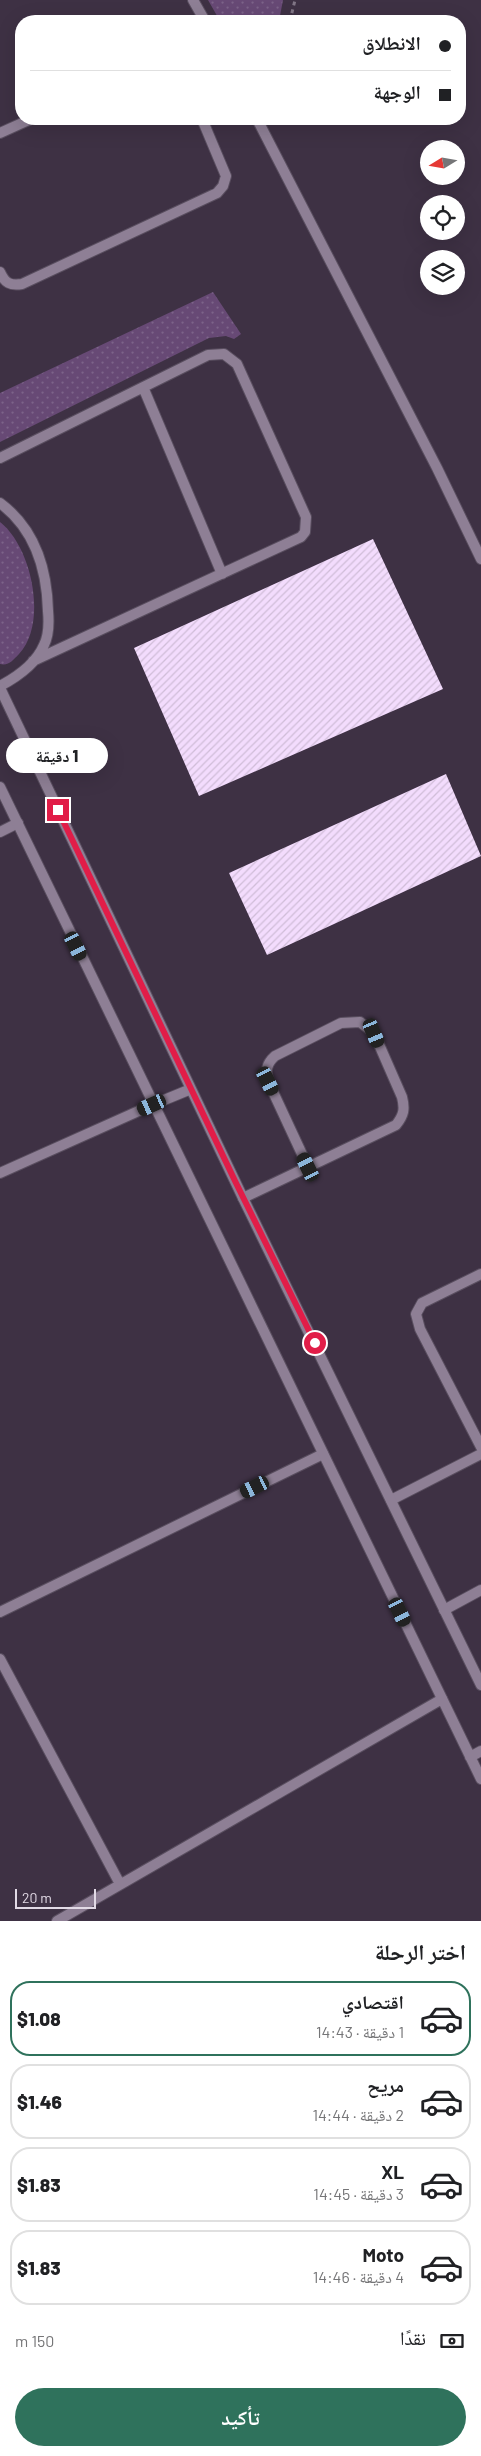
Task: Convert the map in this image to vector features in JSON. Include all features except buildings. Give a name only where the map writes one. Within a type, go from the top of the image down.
[{"type":"street","points":[[193,0],[201,15]]},
{"type":"street","points":[[0,133],[18,125]]},
{"type":"street","points":[[0,272],[4,281],[12,285],[22,284],[216,193],[223,186],[226,176],[205,125]]},
{"type":"street","points":[[260,125],[481,559]]},
{"type":"street","points":[[0,458],[208,354],[216,352],[230,356],[237,364],[306,517],[306,532],[301,537],[33,661]]},
{"type":"street","points":[[143,387],[222,574]]},
{"type":"street","points":[[0,503],[15,516],[28,532],[37,551],[44,573],[48,598],[49,626],[44,646],[33,661],[19,676],[0,687],[243,1198],[481,1685]]},
{"type":"street","points":[[0,786],[152,1105],[324,1454],[481,1780]]},
{"type":"street","points":[[0,832],[18,824]]},
{"type":"street","points":[[243,1198],[308,1167],[396,1125],[403,1116],[404,1106],[402,1097],[374,1033],[360,1022],[341,1023],[275,1056],[269,1062],[266,1070],[268,1081],[308,1167]]},
{"type":"street","points":[[0,1173],[191,1089]]},
{"type":"street","points":[[481,1274],[422,1303],[416,1314],[420,1329],[481,1447]]},
{"type":"street","points":[[0,1612],[324,1454]]},
{"type":"street","points":[[391,1500],[481,1454]]},
{"type":"street","points":[[444,1610],[481,1590]]},
{"type":"street","points":[[0,1659],[120,1884]]},
{"type":"street","points":[[57,1921],[442,1699]]},
{"type":"street","points":[[470,1757],[481,1752]]},
{"type":"path","points":[[291,15],[295,0]]},
{"type":"shaded area","points":[[208,0],[283,0],[280,15],[217,15]]},
{"type":"shaded area","points":[[213,292],[241,334],[234,339],[226,336],[209,338],[0,442],[0,393]]},
{"type":"shaded area","points":[[0,522],[21,549],[28,567],[34,605],[33,624],[28,640],[15,658],[3,664],[0,664]]},
{"type":"route","points":[[58,810],[236,1183],[315,1343]]}]
